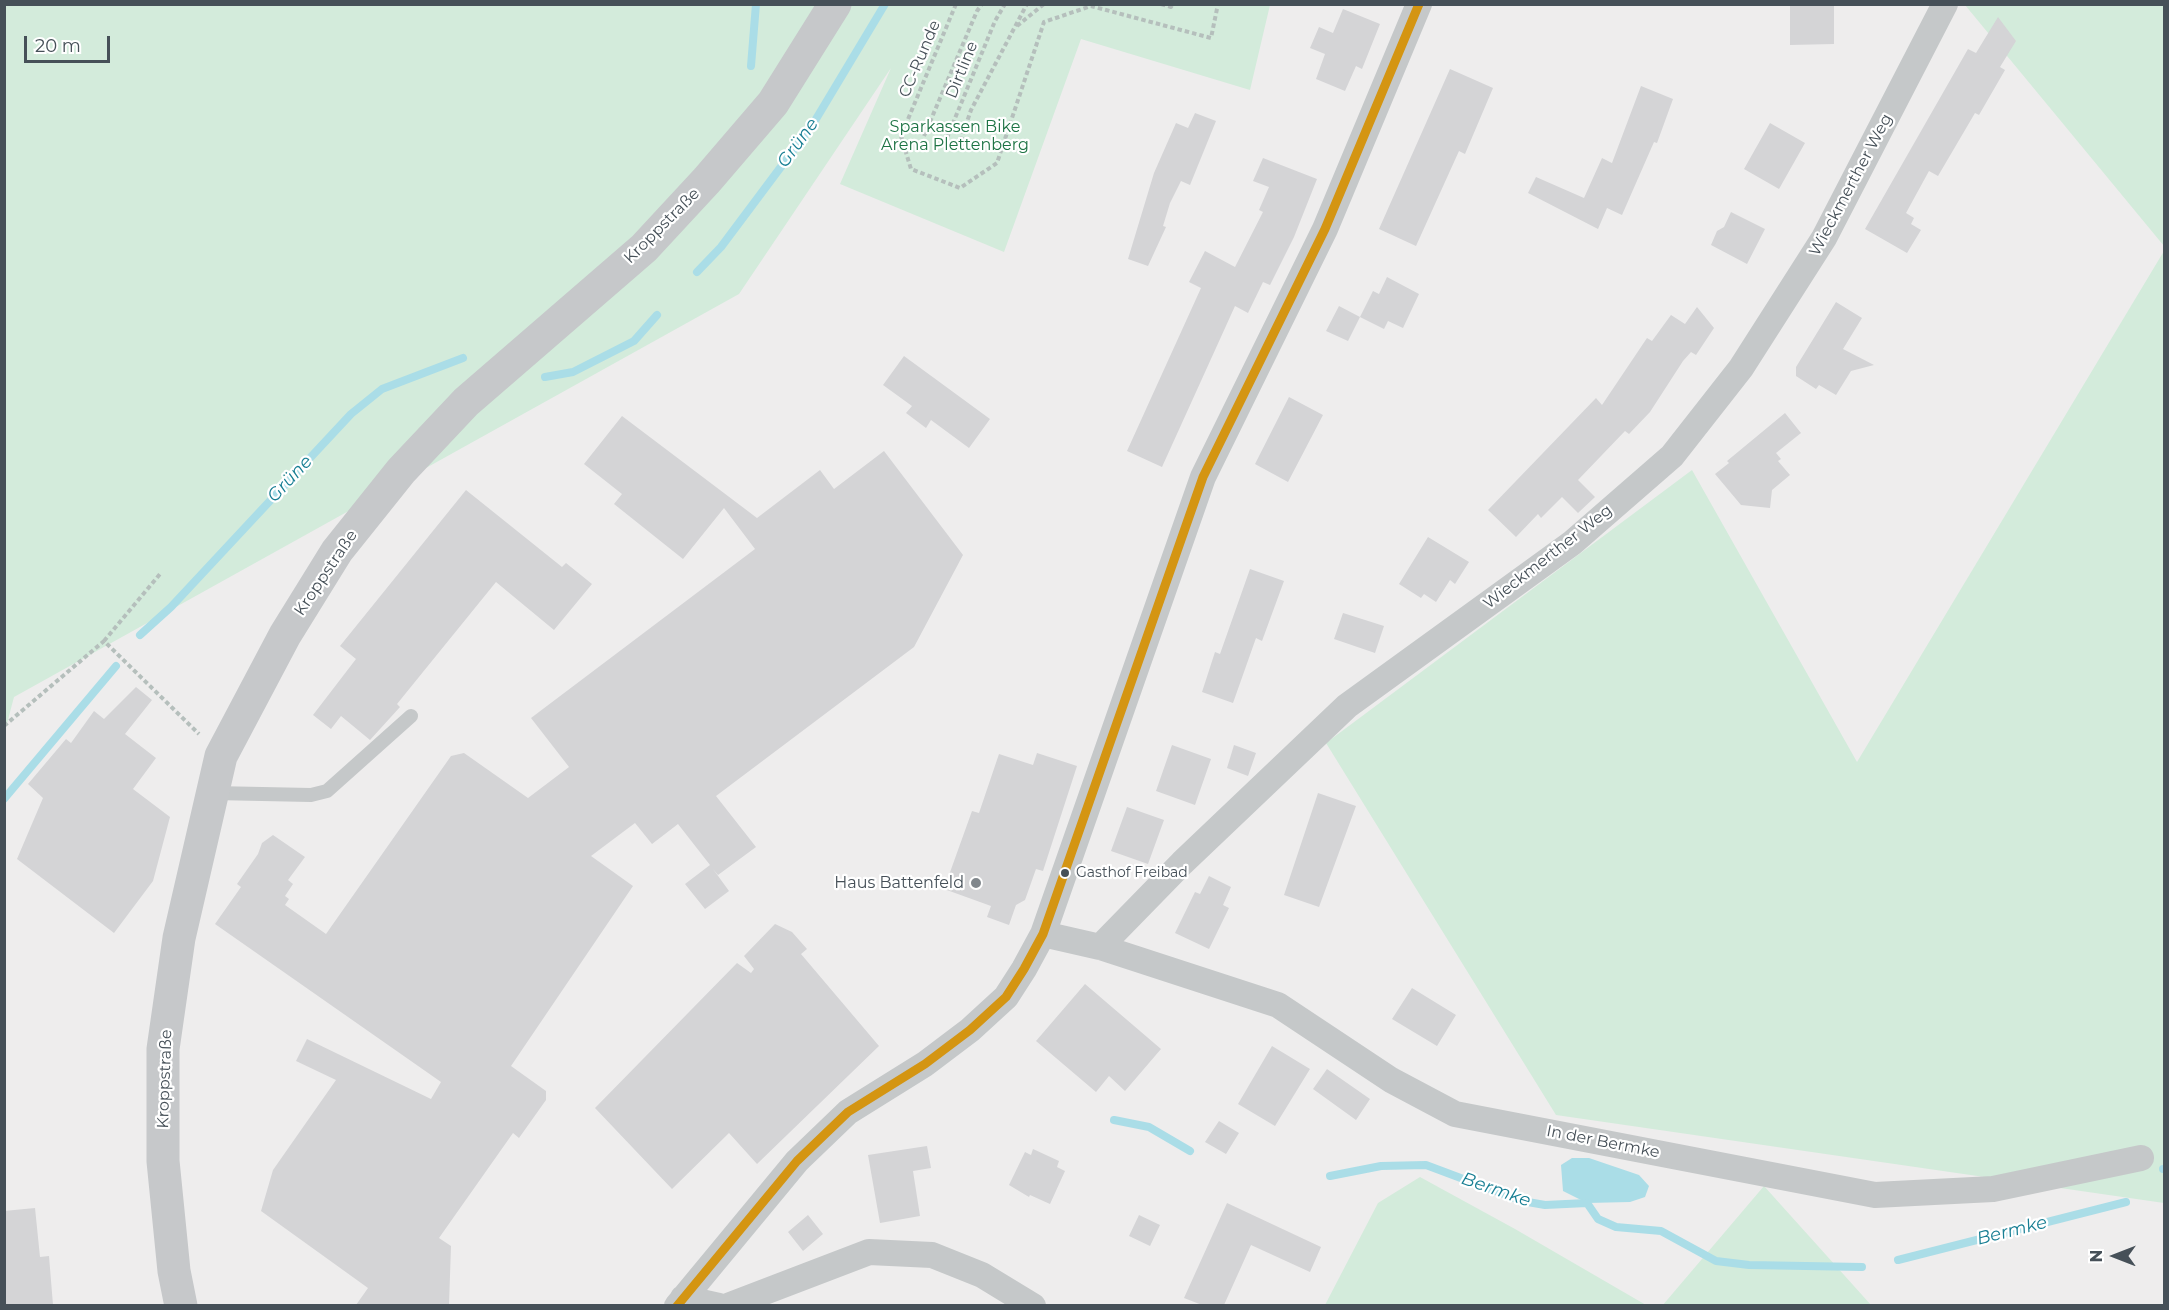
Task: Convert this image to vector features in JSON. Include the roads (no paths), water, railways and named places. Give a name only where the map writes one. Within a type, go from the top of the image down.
[{"type":"street","name":"Kroppstraße","points":[[181,1305],[174,1271],[163,1161],[163,1049],[178,938],[221,756],[285,635],[337,551],[402,471],[466,402],[644,248],[707,180],[772,103],[834,4]]},
{"type":"street","points":[[680,1302],[796,1161],[848,1112],[926,1064],[970,1030],[1006,997],[1043,934],[1203,477],[1325,228],[1419,4]]},
{"type":"street","name":"Wieckmerther Weg","points":[[1100,947],[1182,863],[1347,706],[1572,543],[1672,456],[1742,368],[1824,238],[1945,4]]},
{"type":"street","points":[[1043,934],[1100,947]]},
{"type":"street","name":"In der Bermke","points":[[1100,947],[1278,1005],[1390,1080],[1455,1114],[1875,1195],[1993,1189],[2141,1158]]},
{"type":"street","points":[[728,1305],[869,1252],[932,1255],[982,1275],[1033,1305]]},
{"type":"street","points":[[680,1302],[719,1305]]},
{"type":"lane","points":[[213,793],[311,795],[327,791],[411,716]]},
{"type":"water","points":[[1572,1158],[1589,1158],[1639,1175],[1649,1186],[1645,1197],[1630,1202],[1587,1203],[1563,1191],[1561,1165]]},
{"type":"waterway","points":[[751,66],[756,4]]},
{"type":"waterway","name":"Grüne","points":[[697,272],[721,247],[813,124],[885,4]]},
{"type":"waterway","name":"Grüne","points":[[545,377],[573,372],[634,341],[657,315]]},
{"type":"waterway","name":"Grüne","points":[[140,635],[171,607],[351,414],[382,389],[463,358]]},
{"type":"waterway","name":"Grüne","points":[[4,799],[116,666]]},
{"type":"waterway","name":"Bermke","points":[[1114,1120],[1149,1127],[1190,1151]]},
{"type":"waterway","name":"Bermke","points":[[1330,1176],[1381,1166],[1426,1165],[1522,1201],[1545,1205],[1587,1203],[1598,1219],[1616,1227],[1661,1231],[1716,1261],[1749,1265],[1862,1267]]},
{"type":"waterway","name":"Bermke","points":[[1898,1260],[2126,1202]]},
{"type":"place","name":"Gasthof Freibad","points":[[1065,873]]},
{"type":"place","name":"Haus Battenfeld","points":[[976,883]]},
{"type":"park label","name":"Sparkassen Bike Arena Plettenberg","points":[[955,136]]}]
